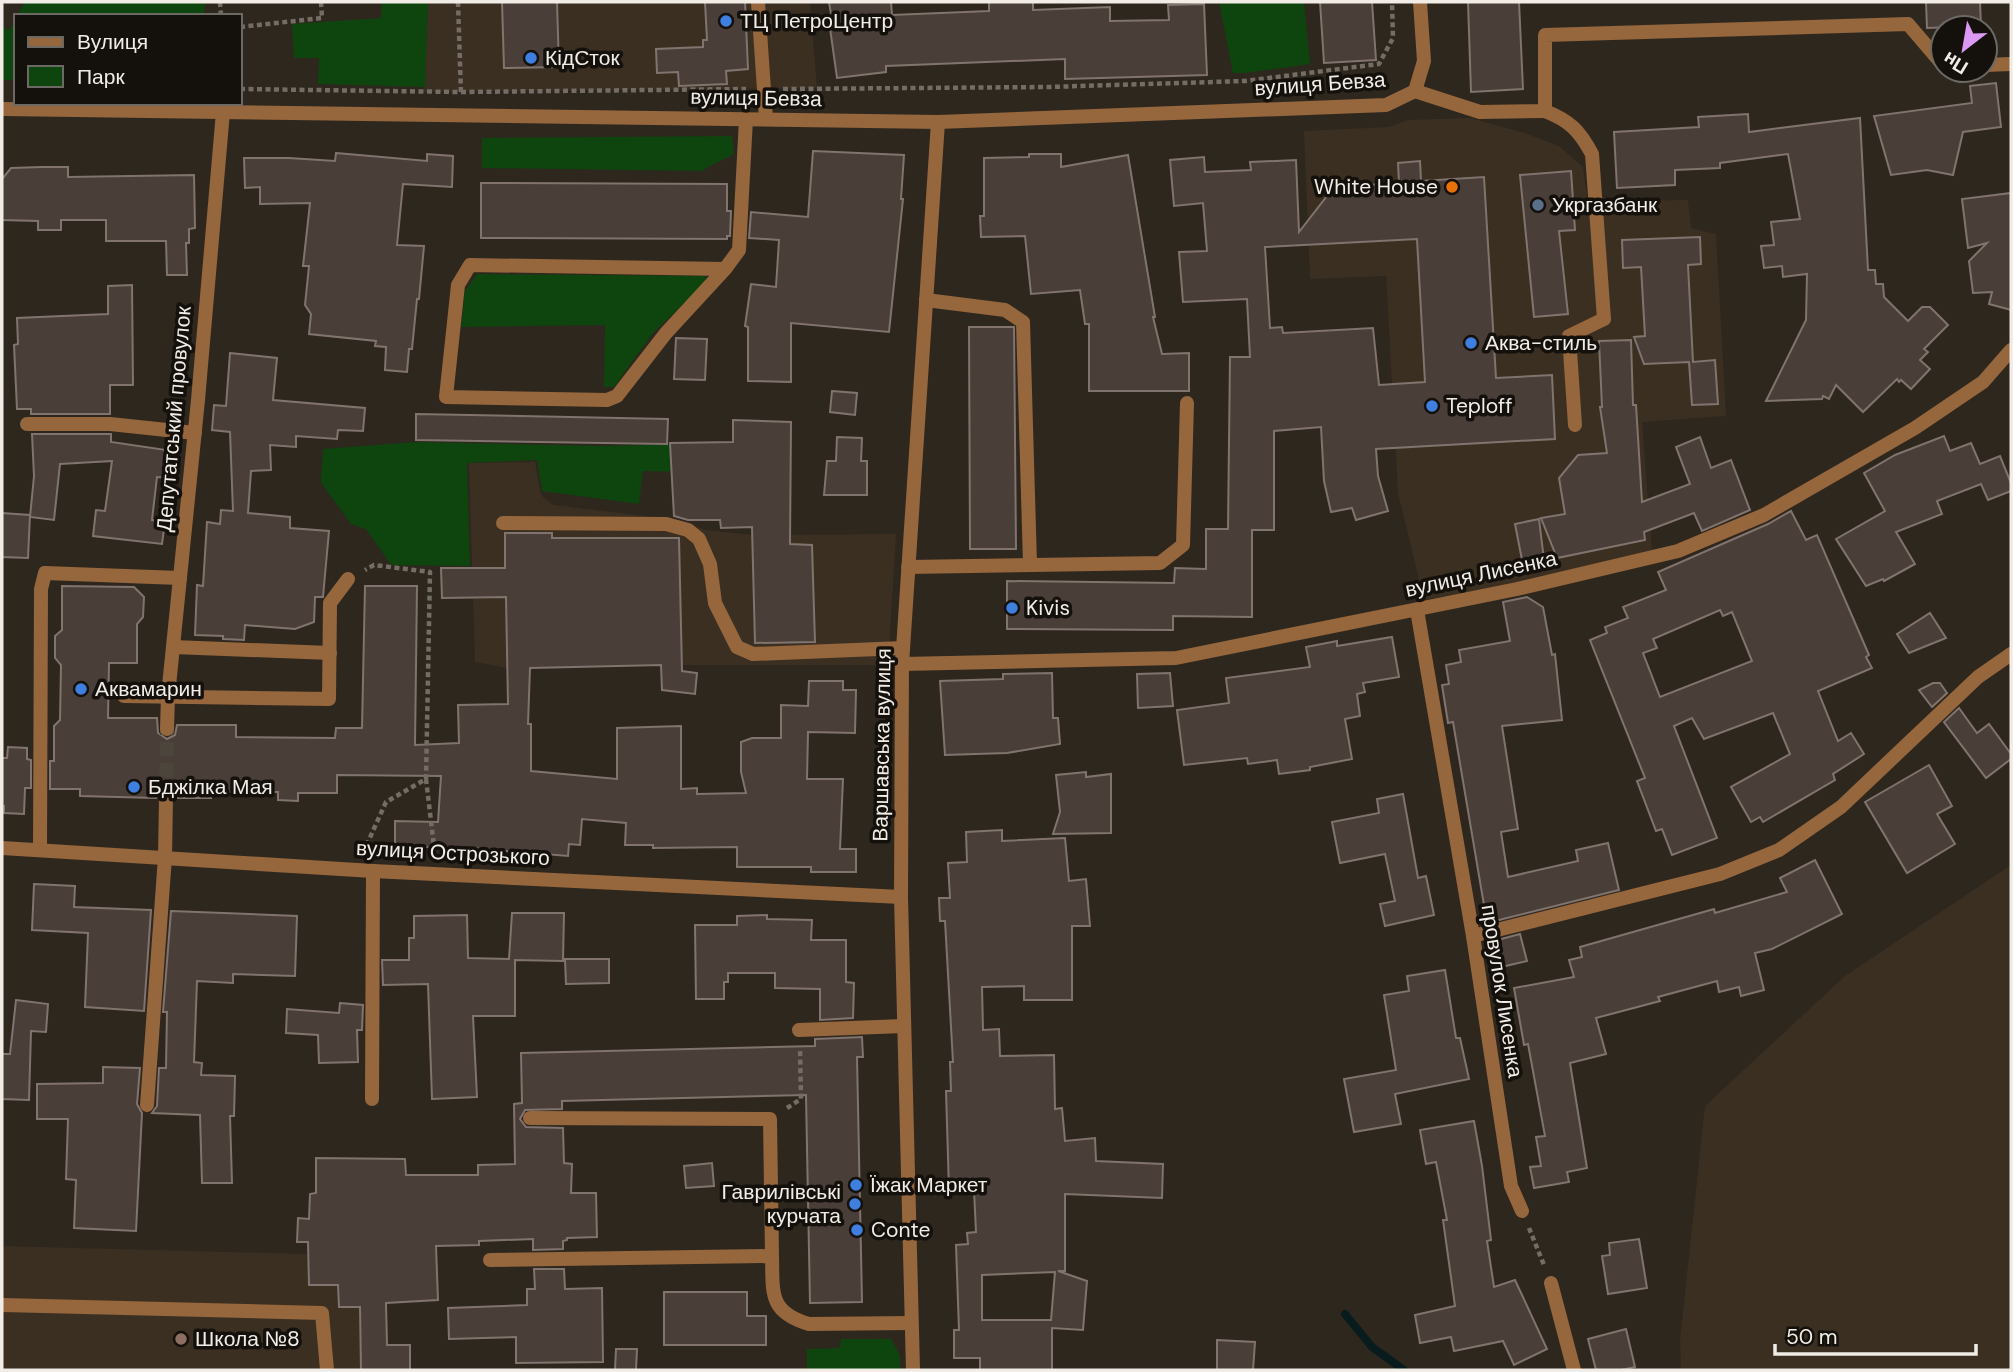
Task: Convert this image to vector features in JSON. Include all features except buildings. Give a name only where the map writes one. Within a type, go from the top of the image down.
[{"type":"street","points":[[758,2],[766,119]]},
{"type":"street","name":"вулиця Бевза","points":[[2,109],[938,121],[1386,105],[1415,92],[1424,61],[1420,2]]},
{"type":"street","points":[[1545,111],[1545,35],[1908,24],[1929,49]]},
{"type":"street","points":[[1415,92],[1480,112],[1545,111],[1563,118],[1580,133],[1592,154],[1604,319],[1569,336],[1575,425]]},
{"type":"street","name":"Депутатський провулок","points":[[167,729],[223,112]]},
{"type":"street","points":[[725,268],[470,265],[457,285],[446,397],[607,400],[617,396],[666,333],[725,268],[739,250],[746,119]]},
{"type":"street","name":"Варшавська вулиця","points":[[913,1370],[901,897],[902,664],[938,121]]},
{"type":"street","points":[[926,300],[1005,310],[1023,321],[1030,564]]},
{"type":"street","name":"вулиця Лисенка","points":[[902,664],[1175,658],[1517,589],[1678,551],[1764,515],[1916,428],[1983,382],[2011,350]]},
{"type":"street","points":[[908,567],[1160,563],[1183,545],[1186,403]]},
{"type":"street","points":[[27,424],[110,424],[195,433]]},
{"type":"street","points":[[503,523],[666,524],[688,530],[699,539],[710,564],[715,603],[737,647],[753,654],[903,648]]},
{"type":"street","points":[[40,850],[41,589],[45,573],[180,578]]},
{"type":"street","points":[[124,696],[329,699],[330,603],[348,579]]},
{"type":"street","name":"провулок Лисенка","points":[[1417,610],[1473,936],[1511,1186],[1522,1211]]},
{"type":"street","points":[[173,647],[330,653]]},
{"type":"street","points":[[1473,936],[1720,874],[1779,850],[1841,807],[1978,677],[2011,654]]},
{"type":"street","points":[[146,1105],[166,857],[166,798]]},
{"type":"street","name":"вулиця Острозького","points":[[2,848],[437,874],[901,897]]},
{"type":"street","points":[[372,1100],[373,870]]},
{"type":"street","points":[[799,1030],[904,1026]]},
{"type":"street","points":[[530,1118],[770,1119],[774,1297],[781,1311],[794,1320],[809,1324],[911,1323]]},
{"type":"street","points":[[490,1260],[772,1255]]},
{"type":"street","points":[[1550,1283],[1574,1370]]},
{"type":"street","points":[[2,1306],[322,1313],[327,1370]]},
{"type":"path","points":[[242,27],[322,18],[321,2]]},
{"type":"path","points":[[458,2],[461,116]]},
{"type":"path","points":[[242,89],[461,92],[1048,87],[1245,81],[1379,64],[1393,38],[1392,2]]},
{"type":"path","points":[[348,579],[374,565],[430,572],[426,779],[437,874]]},
{"type":"path","points":[[356,869],[386,802],[426,779]]},
{"type":"path","points":[[770,1119],[801,1099],[799,1030]]},
{"type":"path","points":[[1522,1211],[1550,1283]]},
{"type":"shaded area","points":[[428,2],[810,2],[817,88],[424,92]]},
{"type":"shaded area","points":[[1470,118],[1525,133],[1559,146],[1583,167],[1588,201],[1688,200],[1691,228],[1716,234],[1726,416],[1642,422],[1652,551],[1511,584],[1424,600],[1398,493],[1386,276],[1310,279],[1304,131],[1389,127],[1408,120]]},
{"type":"shaded area","points":[[535,462],[540,491],[553,505],[678,520],[706,530],[752,535],[896,534],[888,665],[508,668],[475,662],[469,463]]},
{"type":"shaded area","points":[[2011,865],[2011,1370],[1681,1370],[1680,1340],[1705,1106],[1845,976]]},
{"type":"shaded area","name":"Школа №8","points":[[2,1246],[308,1254],[309,1285],[338,1285],[339,1307],[360,1307],[361,1370],[2,1370]]},
{"type":"green space","points":[[25,2],[205,2],[204,14],[18,14]]},
{"type":"green space","points":[[382,2],[428,2],[425,87],[318,84],[319,58],[294,58],[292,24],[381,18]]},
{"type":"green space","points":[[1219,2],[1304,2],[1310,64],[1233,73]]},
{"type":"green space","points":[[14,22],[14,80],[2,80],[2,27],[9,30]]},
{"type":"green space","points":[[732,136],[734,154],[701,171],[482,168],[482,138]]},
{"type":"green space","points":[[477,274],[706,276],[704,284],[653,333],[614,387],[604,387],[605,325],[461,327],[465,291]]},
{"type":"green space","points":[[416,442],[601,446],[688,444],[690,472],[643,471],[639,504],[542,491],[537,460],[467,463],[470,566],[391,565],[366,529],[351,524],[321,483],[323,449]]},
{"type":"green space","points":[[841,1339],[891,1339],[900,1356],[900,1370],[807,1370],[807,1349],[840,1348]]},
{"type":"waterway","points":[[1345,1314],[1372,1347],[1404,1370]]},
{"type":"tunnel","points":[[166,798],[167,729]]},
{"type":"place","name":"ТЦ ПетроЦентр","points":[[726,21]]},
{"type":"place","name":"КідСток","points":[[531,58]]},
{"type":"place","name":"White House","points":[[1452,187]]},
{"type":"place","name":"Укргазбанк","points":[[1538,205]]},
{"type":"place","name":"Аква-стиль","points":[[1471,343]]},
{"type":"place","name":"Teploff","points":[[1432,406]]},
{"type":"place","name":"Kivis","points":[[1012,608]]},
{"type":"place","name":"Аквамарин","points":[[81,689]]},
{"type":"place","name":"Бджілка Мая","points":[[134,787]]},
{"type":"place","name":"Їжак Маркет","points":[[856,1185]]},
{"type":"place","name":"Гаврилівські курчата","points":[[855,1204]]},
{"type":"place","name":"Conte","points":[[857,1230]]},
{"type":"place","name":"Школа №8","points":[[181,1339]]}]
